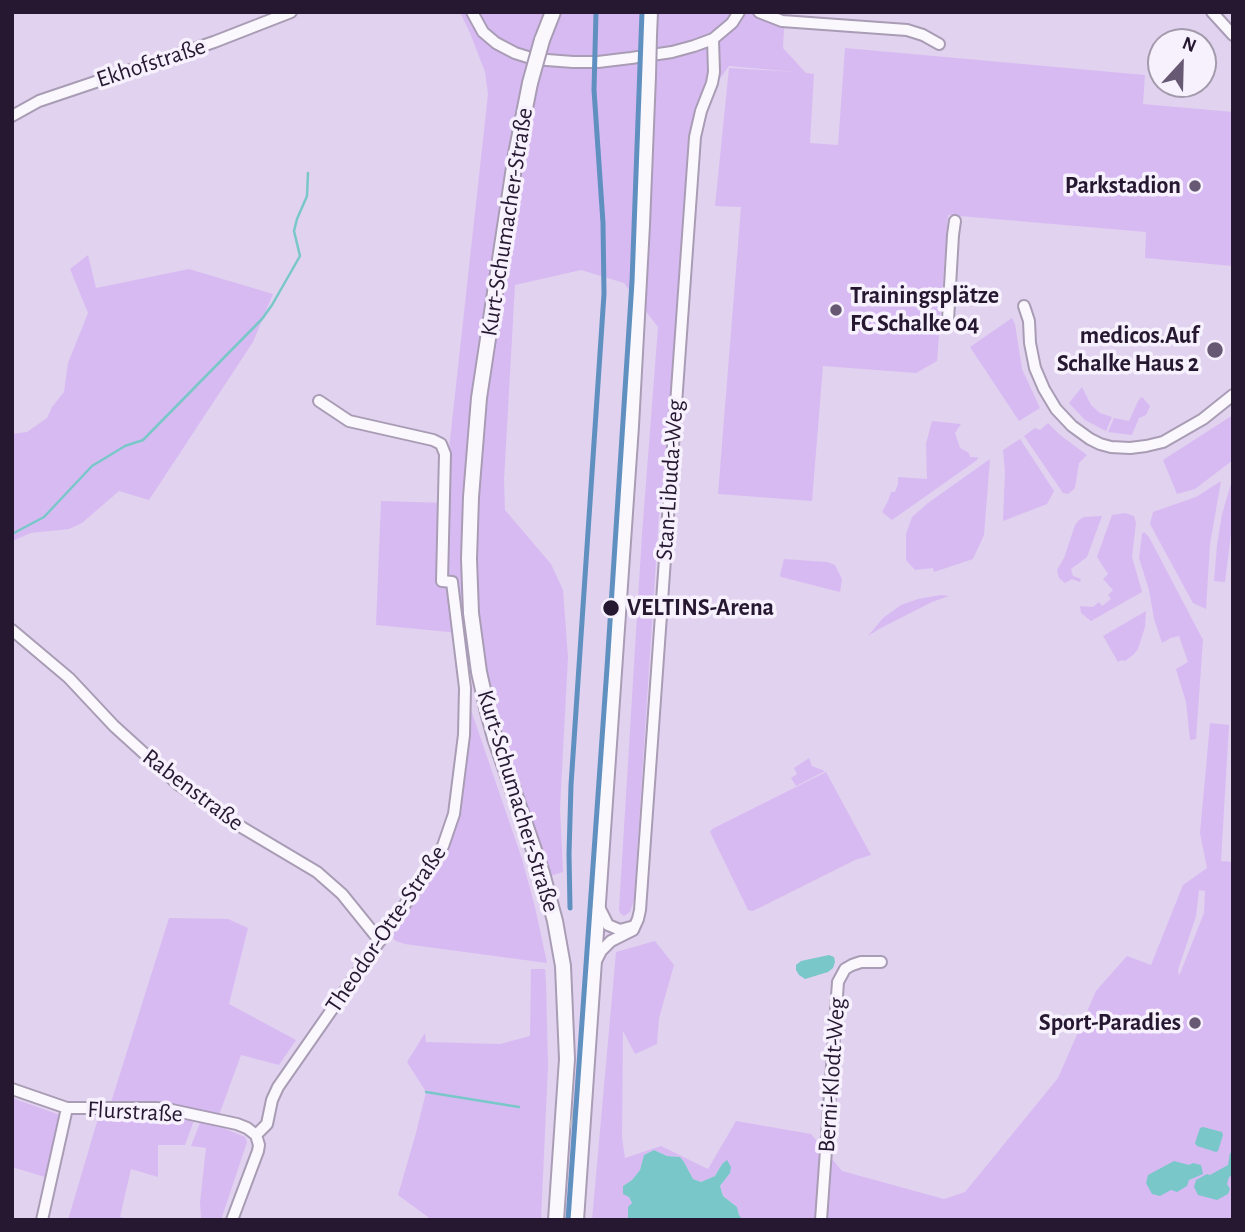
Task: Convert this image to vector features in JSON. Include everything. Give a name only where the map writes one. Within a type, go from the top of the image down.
[{"type":"main road","name":"Kurt-Schumacher-Straße","points":[[553,12],[530,83],[516,154],[479,398],[469,559],[471,613],[479,672],[488,712],[542,873],[555,921],[563,966],[567,1059],[556,1220]]},
{"type":"main road","name":"Kurt-Schumacher-Straße","points":[[576,1220],[632,412],[650,12]]},
{"type":"street","name":"Ekhofstraße","points":[[12,116],[39,101],[214,43],[291,12]]},
{"type":"street","points":[[472,12],[484,32],[496,43],[515,53],[534,59],[573,62],[598,62],[671,52],[694,46],[713,38],[732,23],[739,12]]},
{"type":"street","points":[[759,12],[782,21],[907,30],[939,44]]},
{"type":"street","points":[[1212,12],[1233,35]]},
{"type":"street","name":"Stan-Libuda-Weg","points":[[636,924],[640,900],[695,137],[697,123],[712,83],[713,38]]},
{"type":"street","points":[[948,320],[955,221]]},
{"type":"street","points":[[1024,306],[1029,321],[1035,368],[1044,389],[1063,417],[1090,439],[1121,448],[1154,444],[1203,419],[1233,395]]},
{"type":"street","name":"Theodor-Otte-Straße","points":[[232,1220],[258,1150],[256,1136],[267,1124],[278,1087],[439,855],[454,814],[464,735],[465,688],[452,582],[442,581],[445,454],[441,444],[349,421],[318,401]]},
{"type":"street","name":"Rabenstraße","points":[[12,629],[69,678],[114,726],[179,785],[243,828],[317,872],[342,894],[380,941]]},
{"type":"street","points":[[597,902],[608,925],[620,930],[636,924]]},
{"type":"street","points":[[593,967],[606,945],[633,930],[636,924]]},
{"type":"street","name":"Berni-Klodt-Weg","points":[[821,1220],[838,982],[845,969],[852,965],[881,962]]},
{"type":"street","name":"Flurstraße","points":[[12,1089],[68,1108],[167,1109],[237,1124],[256,1136]]},
{"type":"street","points":[[42,1220],[68,1108]]},
{"type":"shaded area","points":[[460,12],[792,12],[784,29],[783,48],[806,73],[814,74],[810,143],[838,145],[845,48],[1145,75],[1143,104],[1233,112],[1233,266],[1145,258],[1146,232],[948,215],[937,361],[916,373],[823,366],[812,501],[718,494],[741,207],[715,206],[729,68],[796,72],[729,66],[707,97],[697,122],[669,480],[659,515],[634,900],[630,912],[624,916],[619,909],[642,534],[658,327],[624,283],[581,270],[515,285],[504,480],[505,510],[551,564],[563,590],[568,657],[560,808],[563,872],[550,876],[520,793],[486,679],[480,635],[376,625],[381,501],[446,503],[449,449],[488,94],[485,72]]},
{"type":"shaded area","points":[[88,255],[96,288],[189,269],[273,294],[253,342],[149,500],[119,491],[82,523],[69,529],[31,533],[12,541],[12,434],[27,432],[47,418],[64,392],[68,363],[88,313],[70,269]]},
{"type":"shaded area","points":[[1012,318],[1022,369],[1040,408],[1019,421],[970,347]]},
{"type":"shaded area","points":[[1082,387],[1091,405],[1100,413],[1112,417],[1106,431],[1085,420],[1069,403]]},
{"type":"shaded area","points":[[1142,397],[1150,406],[1146,415],[1139,418],[1132,435],[1108,432],[1114,418],[1129,421]]},
{"type":"shaded area","points":[[1233,415],[1233,460],[1195,489],[1177,494],[1163,460]]},
{"type":"shaded area","points":[[932,421],[961,424],[955,433],[960,448],[969,453],[970,457],[978,457],[977,460],[892,520],[882,512],[891,492],[895,492],[898,477],[927,479],[926,444]]},
{"type":"shaded area","points":[[1048,423],[1087,455],[1079,463],[1075,488],[1068,494],[1063,493],[1024,436],[1035,428],[1040,430]]},
{"type":"shaded area","points":[[1020,439],[1054,491],[1047,504],[1003,521],[1003,450]]},
{"type":"shaded area","points":[[990,459],[984,535],[973,559],[934,572],[933,568],[915,570],[906,560],[906,534],[912,517]]},
{"type":"shaded area","points":[[1233,477],[1233,519],[1225,582],[1214,581],[1222,514]]},
{"type":"shaded area","points":[[1221,481],[1210,544],[1206,609],[1193,603],[1150,524],[1153,512],[1196,497]]},
{"type":"shaded area","points":[[1125,513],[1134,516],[1136,523],[1132,557],[1142,592],[1091,621],[1081,613],[1080,606],[1093,607],[1099,602],[1102,606],[1111,599],[1108,595],[1113,590],[1103,579],[1108,574],[1097,557],[1112,515]]},
{"type":"shaded area","points":[[1102,516],[1087,557],[1071,569],[1073,576],[1081,579],[1080,582],[1072,579],[1065,583],[1059,578],[1057,570],[1075,525],[1084,517]]},
{"type":"shaded area","points":[[1144,532],[1203,640],[1196,739],[1190,740],[1186,702],[1176,669],[1188,662],[1179,636],[1162,643],[1154,619],[1139,558]]},
{"type":"shaded area","points":[[784,559],[835,565],[842,579],[840,592],[781,577]]},
{"type":"shaded area","points":[[941,595],[949,596],[932,602],[868,636],[883,618],[901,605]]},
{"type":"shaded area","points":[[1146,611],[1145,627],[1138,649],[1125,661],[1118,662],[1103,636]]},
{"type":"shaded area","points":[[470,707],[522,859],[547,963],[405,944],[391,936],[391,930],[431,871],[462,774]]},
{"type":"shaded area","points":[[1210,723],[1229,725],[1221,861],[1233,862],[1233,1220],[743,1220],[737,1207],[723,1196],[720,1186],[730,1173],[722,1164],[715,1176],[701,1182],[693,1179],[680,1157],[667,1156],[654,1150],[644,1155],[640,1170],[623,1186],[632,1203],[628,1208],[628,1220],[592,1220],[616,952],[655,941],[674,965],[659,1018],[657,1044],[635,1054],[623,1031],[622,1138],[625,1158],[661,1146],[708,1169],[736,1121],[811,1134],[842,1171],[944,1199],[965,1192],[1058,1078],[1096,991],[1127,956],[1151,965],[1183,885],[1207,868],[1200,833]],"holes":[[[1199,890],[1205,891],[1204,913],[1179,976],[1178,970],[1196,916]]]},
{"type":"shaded area","points":[[809,758],[812,766],[825,771],[796,786],[791,778],[797,774],[794,768]]},
{"type":"shaded area","points":[[826,772],[871,855],[855,860],[753,911],[748,910],[710,832]]},
{"type":"shaded area","points":[[169,918],[228,919],[248,928],[229,1004],[296,1040],[279,1065],[241,1055],[219,1115],[197,1112],[185,1145],[158,1145],[158,1177],[131,1169],[120,1217],[133,1220],[68,1220],[99,1115],[107,1115]]},
{"type":"shaded area","points":[[829,955],[834,957],[835,962],[828,972],[805,979],[796,970],[796,965],[801,961]]},
{"type":"shaded area","points":[[531,969],[545,969],[546,981],[548,1066],[541,1220],[432,1220],[398,1195],[426,1092],[407,1062],[425,1033],[426,1042],[500,1044],[530,1036]]},
{"type":"shaded area","points":[[12,1098],[63,1116],[46,1181],[45,1177],[12,1167]]},
{"type":"shaded area","points":[[200,1123],[223,1128],[245,1137],[247,1142],[221,1220],[197,1220],[201,1218],[200,1202],[206,1148],[191,1146]]},
{"type":"shaded area","points":[[1200,1128],[1222,1132],[1218,1151],[1197,1146],[1195,1143]]},
{"type":"shaded area","points":[[654,1150],[667,1156],[680,1157],[693,1179],[701,1182],[715,1176],[727,1160],[731,1167],[730,1173],[720,1186],[723,1196],[737,1207],[743,1220],[628,1220],[628,1207],[632,1203],[629,1197],[623,1194],[623,1186],[640,1170],[644,1155]]},
{"type":"shaded area","points":[[1233,1152],[1233,1175],[1229,1177],[1227,1184],[1230,1189],[1228,1194],[1217,1200],[1198,1195],[1194,1187],[1196,1180],[1228,1165],[1230,1153]]},
{"type":"shaded area","points":[[1174,1161],[1201,1165],[1203,1174],[1189,1180],[1187,1186],[1177,1192],[1171,1190],[1160,1196],[1152,1194],[1146,1183],[1148,1175]]},
{"type":"waterway","points":[[12,534],[44,517],[92,466],[125,446],[143,440],[262,319],[300,256],[294,231],[307,196],[308,173]]},
{"type":"waterway","points":[[426,1092],[519,1107]]},
{"type":"tram line","points":[[570,1127],[577,1096]]},
{"type":"transit line","points":[[570,908],[571,785],[604,294],[603,223],[594,90],[596,12]]},
{"type":"transit line","points":[[568,1220],[632,282],[642,12]]},
{"type":"place","name":"Parkstadion","points":[[1195,186]]},
{"type":"place","name":"Trainingsplätze FC Schalke 04","points":[[836,310]]},
{"type":"place","name":"medicos.Auf Schalke Haus 2","points":[[1215,350]]},
{"type":"place","name":"VELTINS-Arena","points":[[611,608]]},
{"type":"place","name":"Sport-Paradies","points":[[1195,1023]]}]
